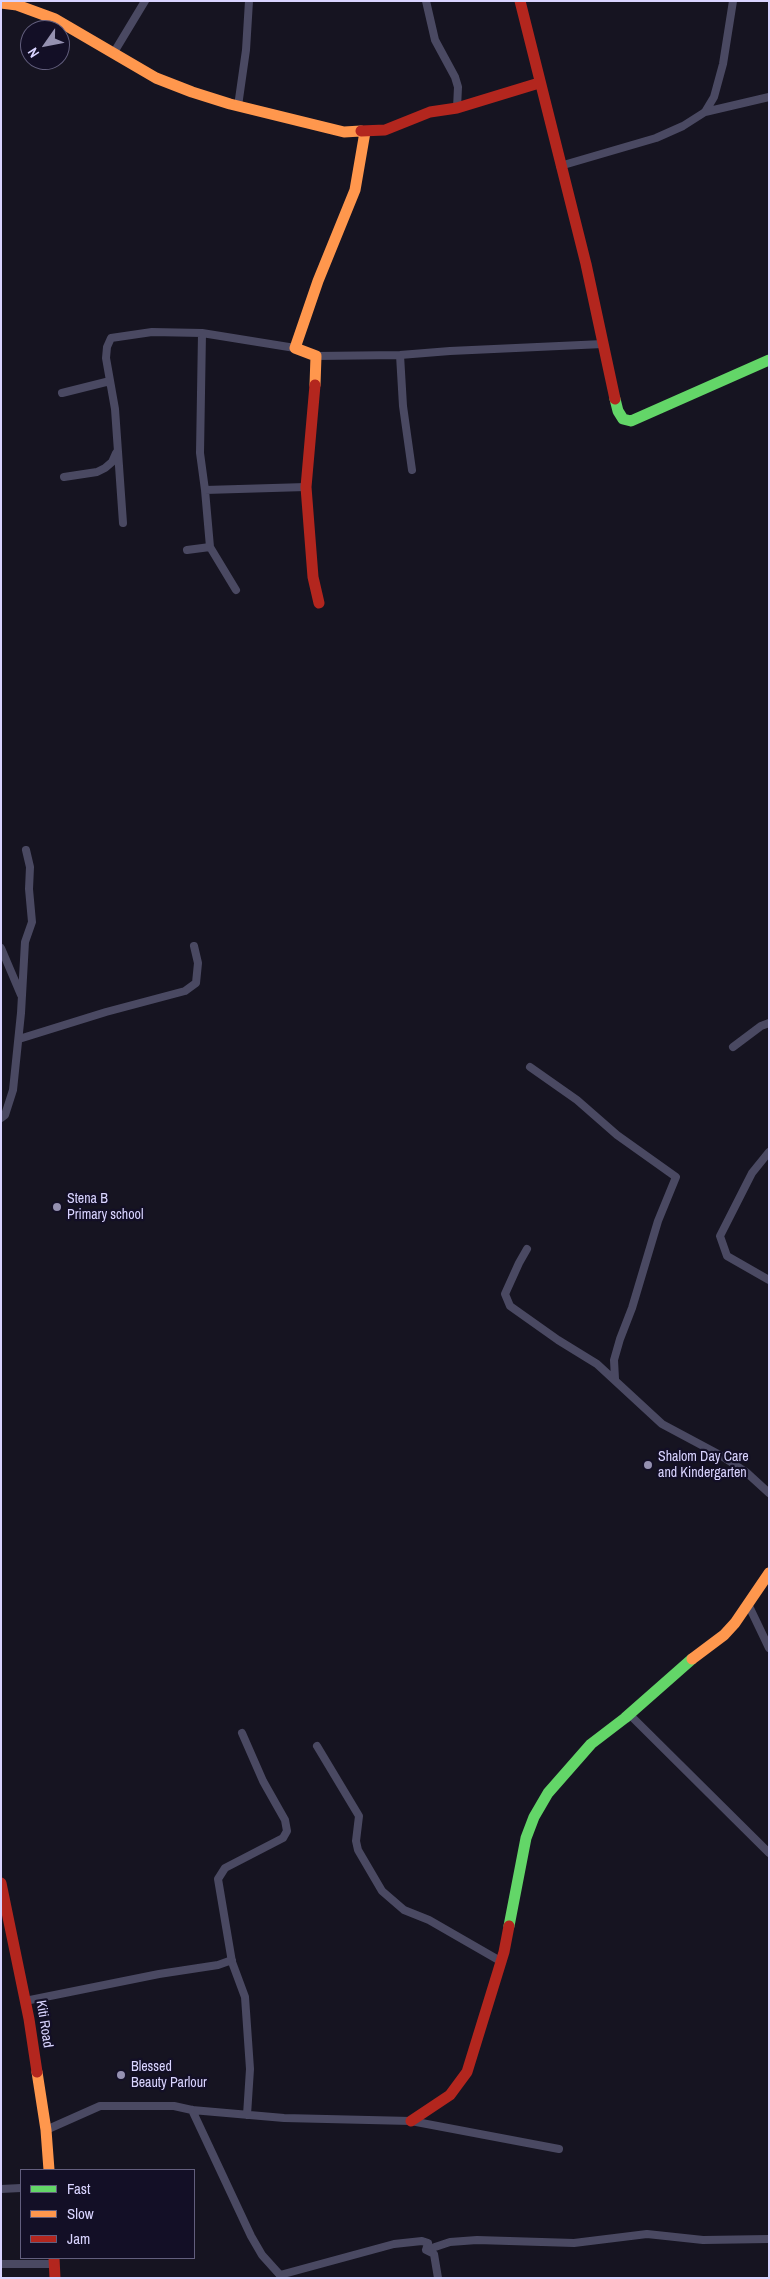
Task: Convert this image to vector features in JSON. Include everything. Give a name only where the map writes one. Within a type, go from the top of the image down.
[{"type":"street","points":[[113,54],[145,1]]},
{"type":"street","points":[[238,106],[246,50],[249,1]]},
{"type":"street","points":[[426,1],[435,40],[455,77],[458,87],[457,108]]},
{"type":"street","points":[[520,1],[539,83],[586,264],[618,411],[623,419],[631,420],[769,360]]},
{"type":"street","points":[[705,112],[714,97],[723,64],[734,1]]},
{"type":"street","points":[[1,2],[17,5],[55,19],[156,78],[238,106],[326,128],[364,132],[384,130],[430,112],[457,108],[539,83]]},
{"type":"street","points":[[560,166],[656,138],[683,126],[705,112],[769,97]]},
{"type":"street","points":[[295,348],[321,273],[355,190],[364,132]]},
{"type":"street","points":[[123,523],[115,409],[106,358],[107,347],[111,338],[152,332],[202,333],[295,348],[316,356],[400,355],[603,344]]},
{"type":"street","points":[[202,333],[200,453],[210,547],[236,590]]},
{"type":"street","points":[[400,355],[412,470]]},
{"type":"street","points":[[316,356],[312,433],[306,487],[313,577],[319,603]]},
{"type":"street","points":[[62,393],[110,381]]},
{"type":"street","points":[[64,477],[97,472],[112,462],[117,451]]},
{"type":"street","points":[[205,490],[306,487]]},
{"type":"street","points":[[187,550],[210,547]]},
{"type":"street","points":[[1,1118],[5,1115],[13,1090],[19,1039],[25,942],[32,922],[29,890],[30,867],[26,850]]},
{"type":"street","points":[[19,1039],[96,1015],[185,991],[196,983],[198,963],[194,946]]},
{"type":"street","points":[[1,948],[22,996]]},
{"type":"street","points":[[733,1047],[761,1026],[769,1023]]},
{"type":"street","points":[[530,1066],[577,1100],[617,1135],[676,1177],[658,1221],[632,1308],[620,1338],[614,1360],[615,1379]]},
{"type":"street","points":[[769,1152],[752,1173],[720,1236],[727,1256],[769,1280]]},
{"type":"street","points":[[527,1249],[505,1294],[510,1306],[558,1340],[597,1364],[662,1424],[720,1455],[746,1472],[769,1493]]},
{"type":"street","points":[[411,2121],[450,2095],[467,2072],[502,1962],[521,1858],[534,1817],[548,1793],[591,1744],[629,1714],[674,1673],[724,1635],[735,1623],[769,1573]]},
{"type":"street","points":[[748,1604],[769,1648]]},
{"type":"street","points":[[629,1714],[769,1853]]},
{"type":"street","points":[[242,1733],[263,1781],[285,1820],[287,1830],[282,1838],[225,1868],[218,1875],[232,1960],[245,1997],[250,2069],[247,2115]]},
{"type":"street","points":[[317,1746],[359,1816],[356,1841],[358,1850],[382,1891],[404,1910],[428,1920],[502,1962]]},
{"type":"street","name":"Kiti Road","points":[[1,1883],[25,2001],[46,2130],[49,2169]]},
{"type":"street","points":[[25,2001],[159,1974],[218,1965],[232,1960]]},
{"type":"street","points":[[46,2130],[100,2106],[174,2106],[192,2110],[284,2118],[411,2121],[559,2149]]},
{"type":"street","points":[[192,2110],[251,2236],[262,2255],[282,2276],[394,2244],[422,2241],[428,2243],[426,2250]]},
{"type":"street","points":[[1,2190],[20,2188]]},
{"type":"street","points":[[426,2250],[450,2242],[478,2240],[574,2243],[647,2234],[703,2240],[769,2239]]},
{"type":"street","points":[[426,2250],[434,2254],[438,2278]]},
{"type":"street","points":[[1,2264],[54,2261],[55,2278]]},
{"type":"traffic: fast","points":[[615,399],[618,411],[623,419],[631,421],[769,360]]},
{"type":"traffic: fast","points":[[509,1926],[526,1838],[534,1817],[548,1793],[591,1744],[625,1718],[692,1659]]},
{"type":"traffic: slow","points":[[1,3],[17,5],[55,19],[156,78],[192,92],[230,104],[344,132],[361,131]]},
{"type":"traffic: slow","points":[[315,385],[316,356],[295,348],[318,281],[355,190],[365,132]]},
{"type":"traffic: slow","points":[[692,1659],[724,1635],[735,1623],[769,1573]]},
{"type":"traffic: slow","points":[[37,2072],[46,2130],[49,2169]]},
{"type":"traffic: jam","points":[[520,1],[586,264],[615,399]]},
{"type":"traffic: jam","points":[[361,131],[385,130],[430,112],[457,108],[539,83]]},
{"type":"traffic: jam","points":[[315,385],[306,487],[313,577],[319,603]]},
{"type":"traffic: jam","points":[[1,1883],[29,2019],[37,2072]]},
{"type":"traffic: jam","points":[[411,2121],[450,2095],[467,2072],[504,1952],[509,1926]]},
{"type":"traffic: jam","points":[[54,2259],[55,2278]]},
{"type":"place","name":"Stena B Primary school","points":[[57,1207]]},
{"type":"place","name":"Shalom Day Care and Kindergarten","points":[[648,1465]]},
{"type":"place","name":"Blessed Beauty Parlour","points":[[121,2075]]}]
